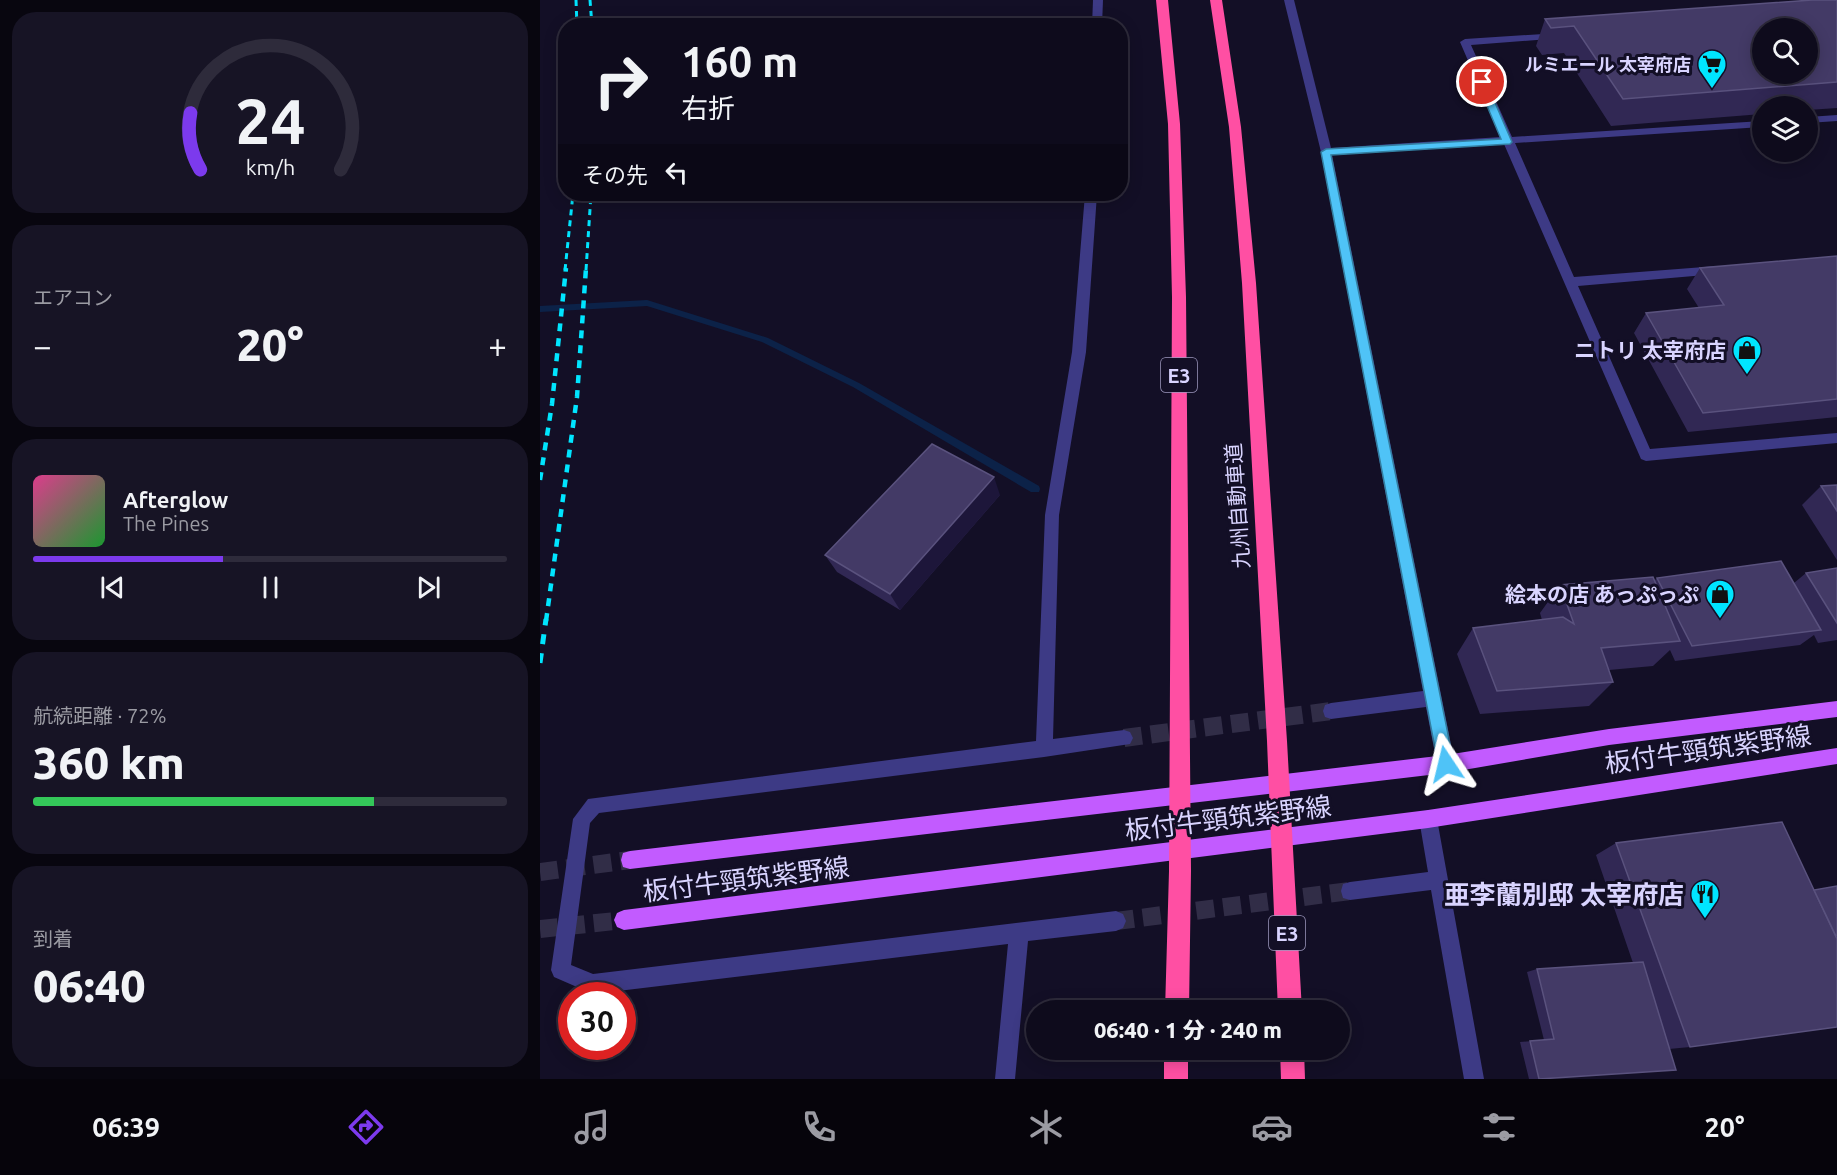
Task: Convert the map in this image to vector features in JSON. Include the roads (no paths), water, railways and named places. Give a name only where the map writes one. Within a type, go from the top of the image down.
[{"type":"highway","name":"E3","points":[[1162,0],[1174,124],[1179,297],[1180,871],[1177,1000]]},
{"type":"highway","name":"九州自動車道","points":[[1216,0],[1235,127],[1249,283],[1284,854],[1290,1000]]},
{"type":"highway","points":[[1176,1060],[1176,1079]]},
{"type":"highway","points":[[1292,1060],[1293,1079]]},
{"type":"main road","name":"板付牛頸筑紫野線","points":[[630,860],[1446,764],[1609,736],[1837,709]]},
{"type":"main road","name":"板付牛頸筑紫野線","points":[[624,920],[1428,819],[1837,756]]},
{"type":"street","points":[[1097,18],[1098,0]]},
{"type":"street","points":[[1289,0],[1326,152],[1446,764]]},
{"type":"street","points":[[1574,35],[1465,42],[1646,455],[1837,438]]},
{"type":"street","points":[[1818,119],[1837,118]]},
{"type":"street","points":[[1326,152],[1752,125]]},
{"type":"street","points":[[1044,749],[1052,516],[1079,352],[1090,201]]},
{"type":"street","points":[[1570,282],[1733,269]]},
{"type":"street","points":[[1331,711],[1434,698]]},
{"type":"street","points":[[1116,921],[593,984],[561,970],[582,819],[594,805],[1124,738]]},
{"type":"street","points":[[1428,819],[1474,1079]]},
{"type":"street","points":[[1350,891],[1437,879]]},
{"type":"street","points":[[1005,1079],[1019,932]]},
{"type":"waterway","points":[[540,309],[647,303],[765,340],[856,385],[1035,489]]},
{"type":"tunnel","points":[[1124,738],[1331,711]]},
{"type":"tunnel","points":[[540,872],[630,860]]},
{"type":"tunnel","points":[[1116,921],[1350,891]]},
{"type":"tunnel","points":[[540,929],[624,920]]},
{"type":"railway","points":[[576,0],[577,18]]},
{"type":"railway","points":[[590,0],[591,18]]},
{"type":"railway","points":[[565,270],[572,201]]},
{"type":"railway","points":[[586,270],[591,201]]},
{"type":"railway","points":[[540,480],[552,404],[566,268]]},
{"type":"railway","points":[[546,621],[577,397],[586,268]]},
{"type":"railway","points":[[540,663],[546,619]]},
{"type":"place","name":"ルミエール 太宰府店","points":[[1712,90]]},
{"type":"place","name":"ニトリ 太宰府店","points":[[1747,376]]},
{"type":"place","name":"絵本の店 あっぷっぷ","points":[[1720,620]]},
{"type":"place","name":"亜李蘭別邸 太宰府店","points":[[1705,920]]}]
